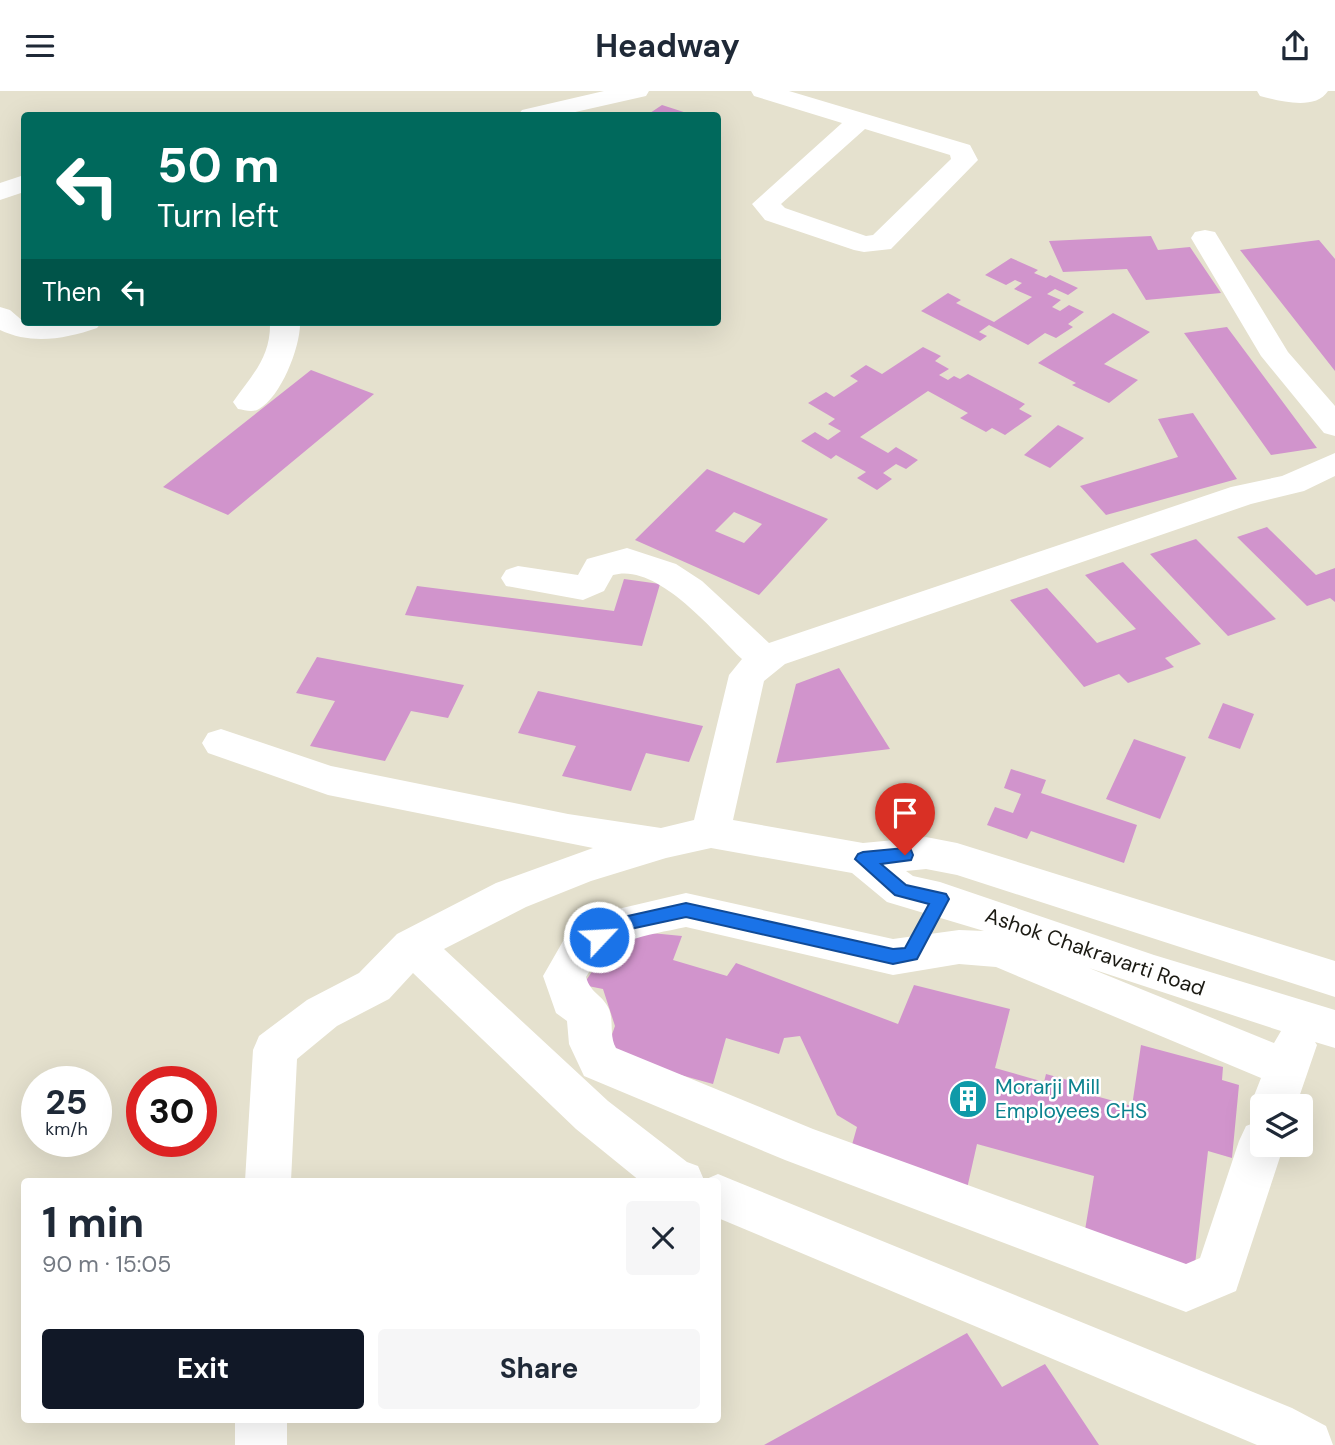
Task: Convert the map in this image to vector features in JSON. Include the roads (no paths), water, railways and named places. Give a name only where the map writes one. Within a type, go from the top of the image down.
[{"type":"street","points":[[544,112],[637,91]]},
{"type":"street","points":[[763,91],[961,150],[965,160],[881,243],[864,244],[775,214],[765,204],[860,120]]},
{"type":"street","points":[[1269,91],[1301,96],[1316,91]]},
{"type":"street","points":[[0,192],[21,184]]},
{"type":"street","points":[[1205,238],[1276,356],[1335,426]]},
{"type":"street","points":[[0,316],[5,321],[34,331],[65,330],[76,326]]},
{"type":"street","points":[[249,402],[271,378],[280,352],[284,326]]},
{"type":"street","points":[[268,1178],[275,1051],[322,1013],[374,986],[412,946],[511,895],[580,868],[666,842],[711,832],[747,675],[772,655],[892,613],[1041,566],[1243,495],[1292,484],[1335,463]]},
{"type":"street","points":[[518,578],[583,588],[592,583],[598,567],[627,559],[664,572],[690,589],[765,660]]},
{"type":"street","points":[[221,743],[328,780],[568,829],[666,842]]},
{"type":"street","name":"Ashok Chakravarti Road","points":[[711,832],[863,859],[926,853],[957,859],[1335,979]]},
{"type":"street","name":"Ashok Chakravarti Road","points":[[863,859],[901,890],[940,899],[1154,973],[1319,1025]]},
{"type":"street","points":[[911,954],[940,899],[957,859]]},
{"type":"street","points":[[1257,1157],[1219,1275],[1186,1288],[801,1145],[600,1062],[593,1052],[588,1035],[589,1013],[571,1000],[564,976],[582,949],[616,925],[686,910],[893,957],[959,947],[999,950],[1279,1087],[1319,1025]]},
{"type":"street","points":[[1154,973],[1173,929]]},
{"type":"street","points":[[412,946],[592,1115],[671,1178]]},
{"type":"street","points":[[721,1197],[1261,1421],[1307,1445]]},
{"type":"street","points":[[261,1423],[261,1445]]},
{"type":"place","name":"Morarji Mill Employees CHS","points":[[968,1099]]}]
